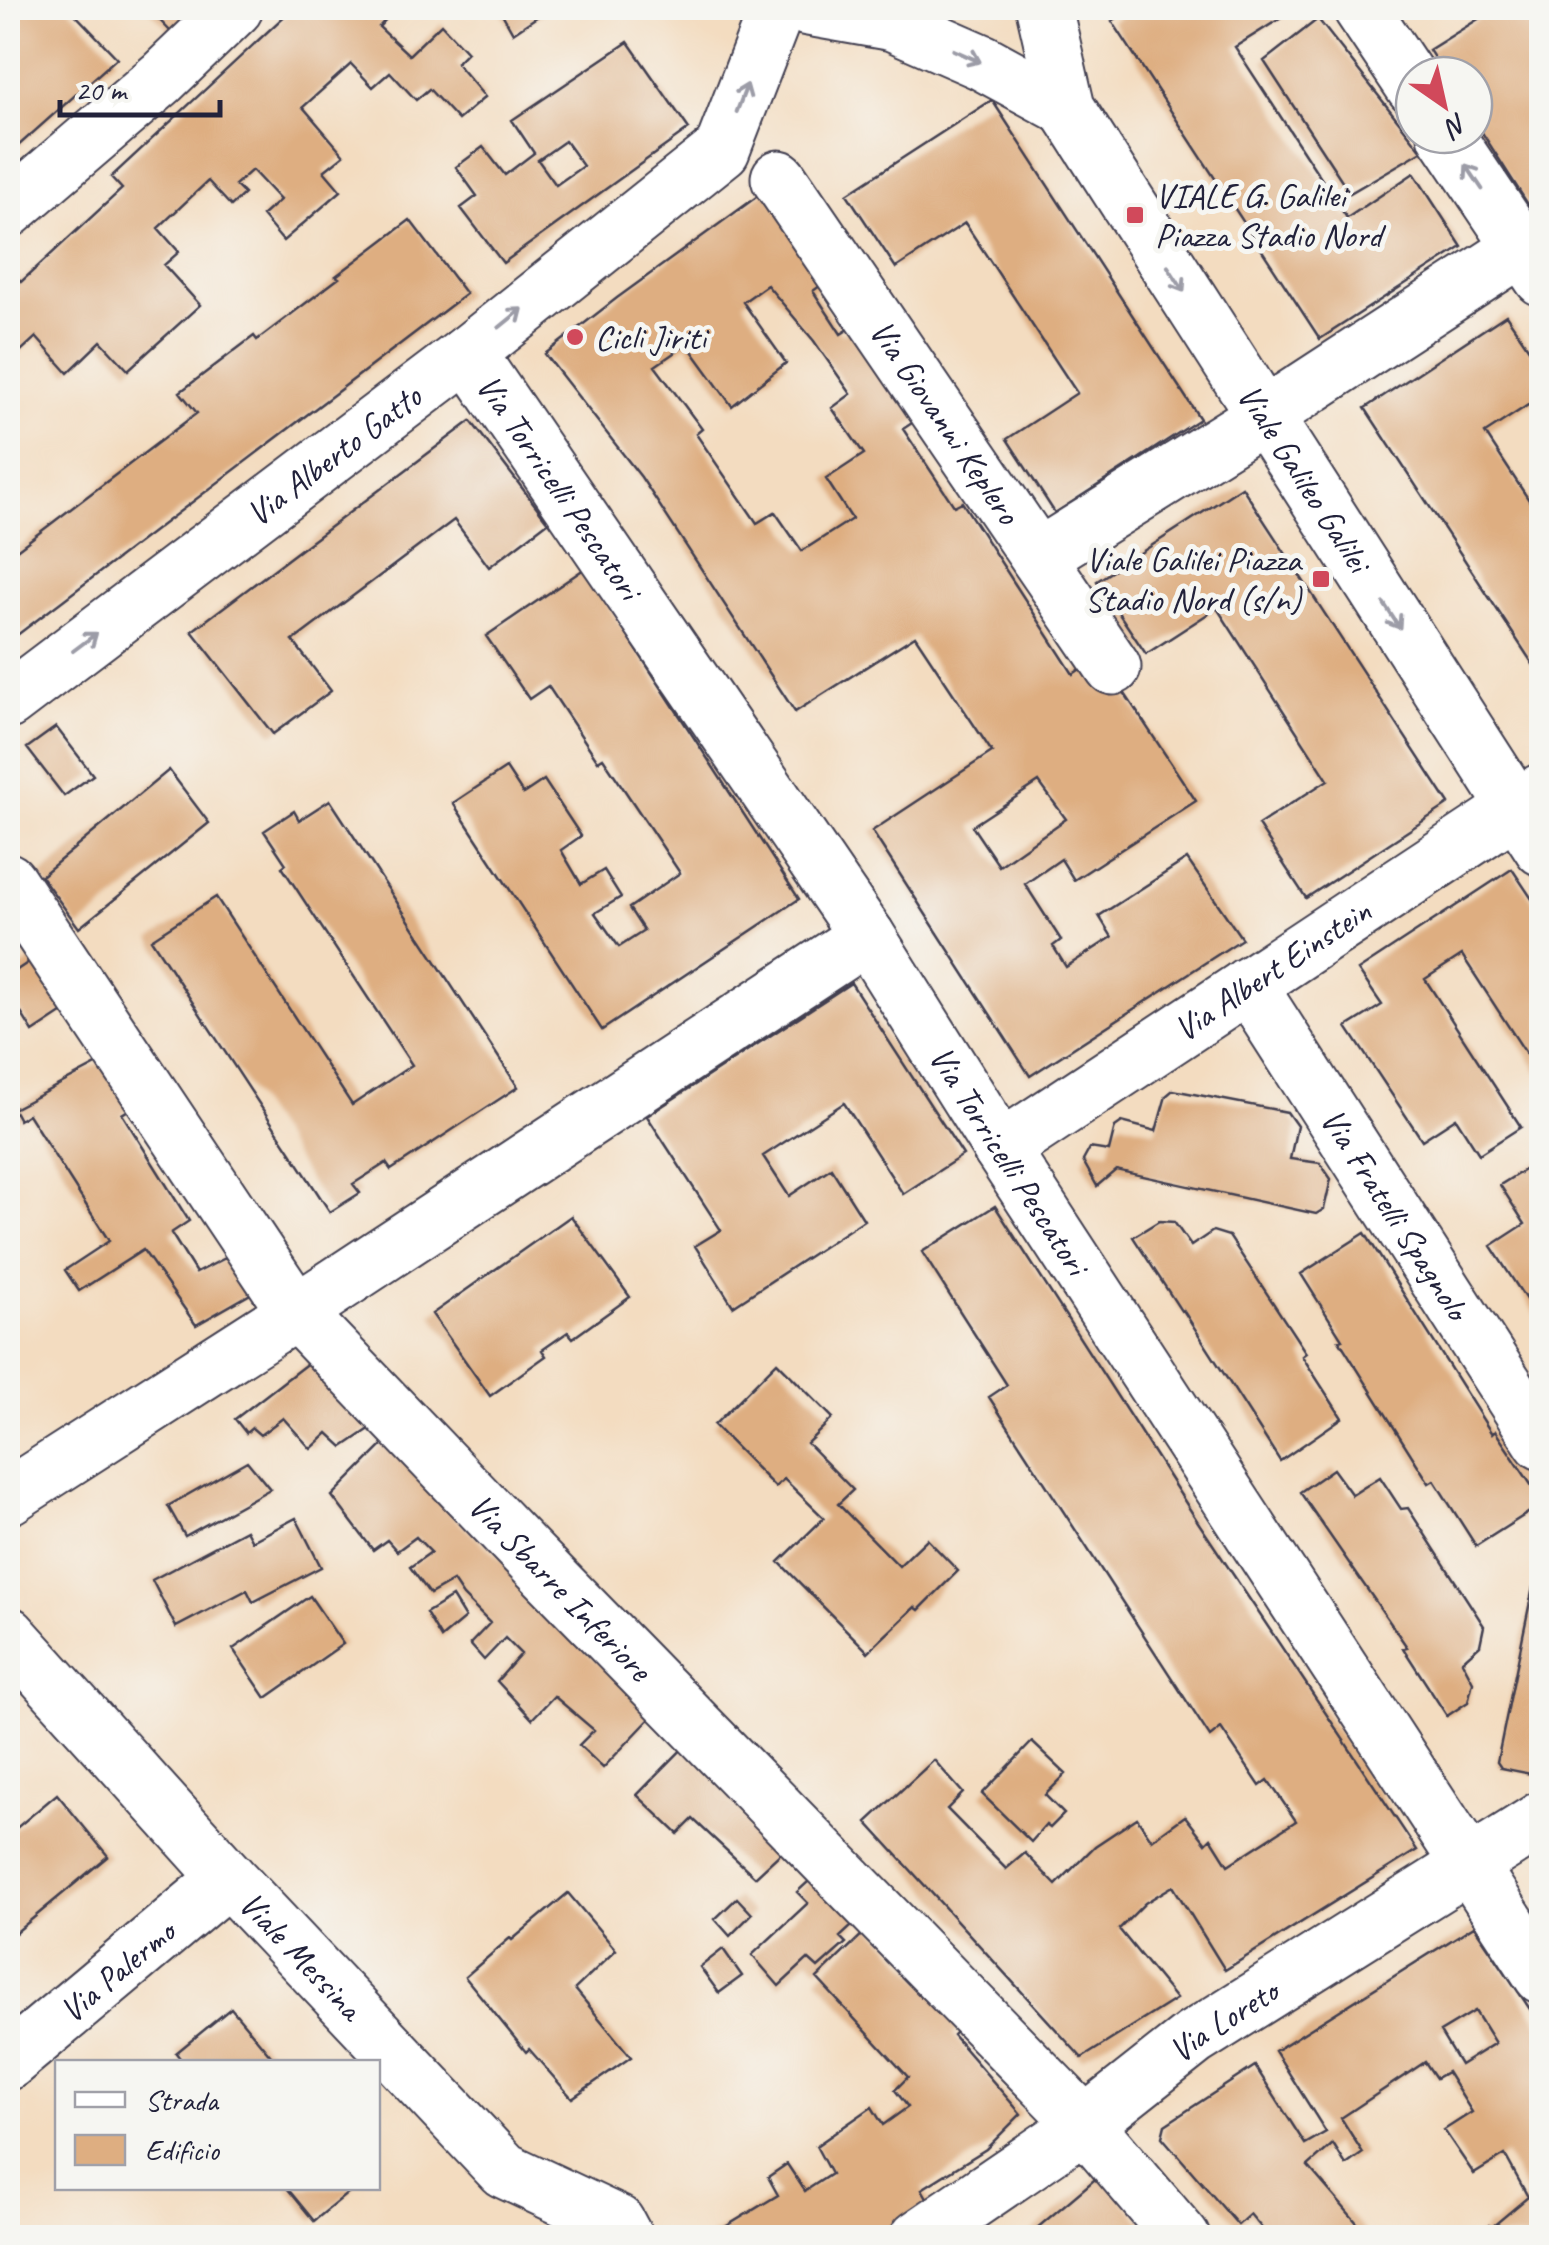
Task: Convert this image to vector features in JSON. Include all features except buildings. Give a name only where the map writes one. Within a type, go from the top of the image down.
[{"type":"street","points":[[8,210],[162,78],[236,8]]},
{"type":"street","name":"Via Alberto Gatto","points":[[8,700],[468,353],[722,150],[777,8]]},
{"type":"street","points":[[808,8],[893,24],[982,62],[1067,108]]},
{"type":"street","points":[[1044,8],[1067,108]]},
{"type":"street","points":[[1361,8],[1394,57]]},
{"type":"street","name":"Viale Galileo Galilei","points":[[1067,108],[1264,416],[1533,816]]},
{"type":"street","points":[[1038,557],[1264,416],[1532,263],[1459,155]]},
{"type":"street","name":"Via Giovanni Keplero","points":[[779,178],[1114,667]]},
{"type":"street","name":"Via Torricelli Pescatori","points":[[468,353],[867,936],[1001,1148],[1542,1976]]},
{"type":"street","name":"Via Albert Einstein","points":[[1001,1148],[1248,985],[1533,816]]},
{"type":"street","name":"Via Sbarre Inferiore","points":[[8,880],[296,1312],[1085,2124],[1182,2238]]},
{"type":"street","points":[[8,1496],[296,1312],[867,936]]},
{"type":"street","name":"Via Fratelli Spagnolo","points":[[1248,985],[1542,1442]]},
{"type":"street","name":"Viale Messina","points":[[8,1634],[228,1878],[504,2170],[617,2223],[625,2238]]},
{"type":"street","name":"Via Loreto","points":[[918,2238],[1085,2124],[1194,2038],[1542,1820]]},
{"type":"street","name":"Via Palermo","points":[[8,2062],[228,1878]]},
{"type":"place","name":"VIALE G. Galilei Piazza Stadio Nord","points":[[1135,215]]},
{"type":"place","name":"Cicli Jiriti","points":[[575,337]]},
{"type":"place","name":"Viale Galilei Piazza Stadio Nord (s/n)","points":[[1321,579]]}]
